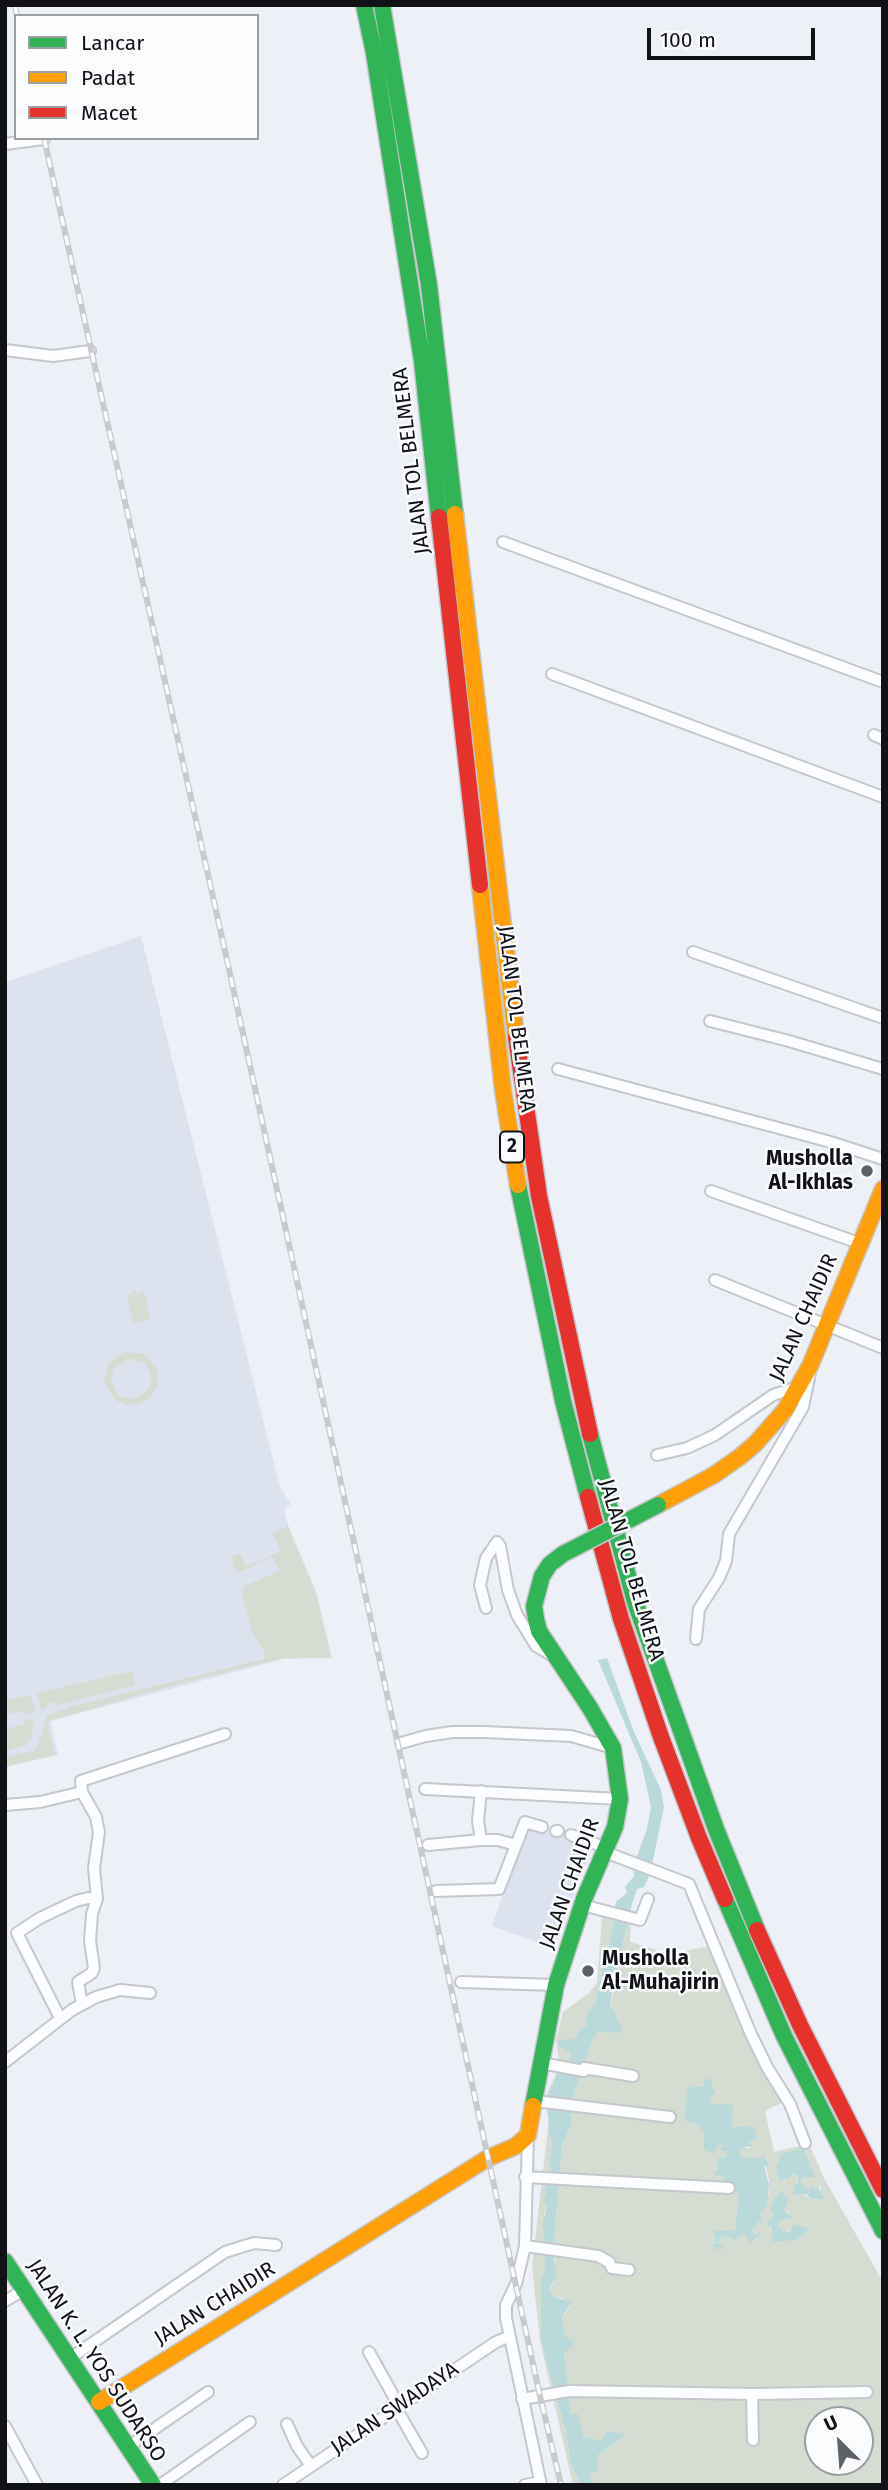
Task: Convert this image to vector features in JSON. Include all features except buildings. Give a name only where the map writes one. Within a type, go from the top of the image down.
[{"type":"main road","name":"JALAN TOL BELMERA","points":[[364,5],[374,53],[422,361],[503,1090],[519,1194],[563,1401],[621,1619],[699,1838],[784,2036],[883,2231]]},
{"type":"main road","name":"JALAN TOL BELMERA","points":[[382,5],[429,285],[522,1090],[539,1196],[582,1402],[635,1602],[716,1829],[757,1930],[800,2025],[883,2190]]},
{"type":"main road","name":"JALAN CHAIDIR","points":[[99,2402],[488,2158],[516,2146],[528,2135],[538,2102],[541,2063],[556,1985],[582,1905],[615,1827],[620,1799],[613,1748],[539,1631],[534,1606],[542,1576],[550,1564],[564,1554],[714,1475],[756,1443],[785,1410],[810,1366],[883,1189]]},
{"type":"main road","name":"JALAN K. L. YOS SUDARSO","points":[[5,2261],[153,2485]]},
{"type":"street","points":[[5,144],[36,140]]},
{"type":"street","points":[[5,350],[53,356],[90,351]]},
{"type":"street","points":[[503,542],[883,682]]},
{"type":"street","points":[[552,674],[883,797]]},
{"type":"street","points":[[693,952],[883,1018]]},
{"type":"street","points":[[710,1021],[883,1069]]},
{"type":"street","points":[[558,1069],[827,1141],[883,1159]]},
{"type":"street","points":[[711,1191],[859,1243]]},
{"type":"street","points":[[715,1280],[883,1348]]},
{"type":"street","points":[[696,1639],[699,1609],[719,1578],[726,1561],[729,1534],[803,1407],[810,1366]]},
{"type":"street","points":[[657,1455],[687,1448],[715,1435],[773,1395],[798,1387]]},
{"type":"street","points":[[486,1608],[480,1585],[486,1558],[497,1542],[517,1615],[536,1646],[555,1657]]},
{"type":"street","points":[[401,1743],[452,1732],[484,1732],[571,1737],[613,1748]]},
{"type":"street","points":[[82,2004],[78,1982],[93,1971],[90,1941],[92,1914],[97,1899],[94,1868],[99,1832],[96,1818],[80,1783],[84,1779],[225,1734]]},
{"type":"street","points":[[425,1789],[620,1799]]},
{"type":"street","points":[[481,1791],[478,1821],[481,1840]]},
{"type":"street","points":[[5,1805],[40,1802],[82,1792]]},
{"type":"street","points":[[436,1891],[499,1889],[525,1822],[542,1827]]},
{"type":"street","points":[[571,1835],[626,1862],[689,1884],[750,2032],[767,2067],[790,2104],[805,2143]]},
{"type":"street","points":[[428,1846],[481,1840],[498,1840],[516,1845]]},
{"type":"street","points":[[60,2018],[11,1933],[76,1901],[97,1899]]},
{"type":"street","points":[[582,1905],[640,1920],[648,1899]]},
{"type":"street","points":[[461,1982],[556,1985]]},
{"type":"street","points":[[5,2062],[82,2004],[120,1990],[150,1993]]},
{"type":"street","points":[[541,2063],[633,2076]]},
{"type":"street","points":[[538,2102],[670,2118]]},
{"type":"street","points":[[526,2485],[540,2483],[509,2337],[506,2305],[516,2284],[524,2246],[531,2178],[528,2135]]},
{"type":"street","points":[[531,2178],[729,2189]]},
{"type":"street","points":[[69,2359],[225,2252],[254,2243],[276,2245]]},
{"type":"street","points":[[524,2246],[598,2256],[609,2262],[612,2268],[629,2270]]},
{"type":"street","points":[[5,2301],[24,2290]]},
{"type":"street","name":"JALAN SWADAYA","points":[[283,2485],[496,2342],[509,2337]]},
{"type":"street","points":[[369,2352],[422,2453]]},
{"type":"street","points":[[522,2399],[569,2391],[752,2394],[867,2392]]},
{"type":"street","points":[[128,2447],[208,2392]]},
{"type":"street","points":[[752,2394],[753,2440]]},
{"type":"street","points":[[160,2485],[250,2422]]},
{"type":"street","points":[[287,2424],[297,2446],[311,2466]]},
{"type":"street","points":[[5,2426],[37,2485]]},
{"type":"shaded area","points":[[141,936],[280,1487],[291,1504],[284,1509],[288,1525],[317,1593],[332,1658],[284,1659],[50,1721],[58,1755],[5,1767],[5,982]]},
{"type":"shaded area","points":[[134,1289],[137,1294],[144,1291],[150,1320],[133,1323],[127,1295],[133,1294]]},
{"type":"shaded area","points":[[124,1352],[144,1354],[157,1369],[157,1387],[150,1398],[139,1404],[127,1405],[115,1400],[104,1383],[108,1364]],"holes":[[[129,1359],[145,1363],[152,1378],[149,1389],[136,1399],[119,1396],[111,1380],[114,1368]]]},
{"type":"shaded area","points":[[288,1526],[316,1594],[331,1658],[284,1658],[174,1685],[50,1721],[47,1724],[55,1755],[5,1767],[5,1757],[37,1748],[47,1716],[69,1707],[264,1659],[265,1653],[253,1634],[241,1592],[244,1586],[279,1571],[272,1556],[240,1572],[234,1569],[231,1557],[240,1553],[246,1566],[281,1551],[273,1533]]},
{"type":"shaded area","points":[[132,1671],[135,1685],[57,1705],[53,1702],[44,1710],[41,1709],[37,1693]]},
{"type":"shaded area","points":[[31,1695],[35,1713],[23,1714],[22,1711],[5,1715],[5,1700]]},
{"type":"shaded area","points":[[24,1721],[34,1721],[31,1739],[25,1745],[5,1752],[5,1729],[25,1724]]},
{"type":"shaded area","points":[[527,1824],[594,1844],[553,1948],[492,1926]]},
{"type":"shaded area","points":[[612,1916],[615,1918],[597,2000],[586,2016],[587,2025],[578,2032],[577,2039],[558,2045],[571,2056],[558,2071],[547,2098],[549,2119],[544,2099],[555,2077],[559,2060],[556,2040],[563,2012],[589,1993],[597,1983],[602,1917]]},
{"type":"shaded area","points":[[628,1922],[631,1928],[630,1942],[669,1954],[710,1946],[730,2000],[785,2101],[765,2111],[774,2152],[809,2144],[825,2180],[883,2282],[883,2485],[592,2485],[590,2475],[598,2471],[597,2456],[626,2435],[600,2441],[588,2437],[582,2439],[581,2425],[571,2415],[567,2388],[564,2353],[570,2342],[565,2335],[562,2318],[570,2306],[562,2298],[553,2297],[549,2289],[553,2284],[555,2270],[555,2229],[562,2144],[572,2124],[571,2102],[592,2040],[598,2031],[621,2033],[610,2008]],"holes":[[[705,2081],[711,2087],[710,2101],[732,2127],[753,2128],[750,2148],[741,2148],[739,2151],[742,2159],[760,2158],[765,2164],[769,2193],[752,2229],[754,2235],[759,2234],[753,2240],[747,2235],[726,2235],[718,2240],[720,2246],[712,2245],[716,2244],[716,2236],[735,2231],[739,2193],[733,2192],[735,2185],[729,2185],[721,2174],[718,2174],[717,2162],[719,2158],[725,2158],[726,2151],[720,2144],[717,2146],[704,2142],[704,2133],[695,2123],[691,2087],[703,2086]],[[810,2164],[814,2177],[802,2177],[801,2183],[807,2191],[816,2191],[819,2186],[821,2200],[811,2199],[803,2194],[797,2185],[798,2175],[792,2174],[780,2181],[778,2178],[776,2169]],[[784,2210],[789,2213],[787,2220],[779,2222],[777,2226],[785,2233],[792,2228],[805,2229],[774,2242],[769,2220],[773,2219],[773,2212]]]},
{"type":"shaded area","points":[[549,2119],[553,2144],[544,2214],[545,2275],[541,2341],[565,2428],[571,2464],[581,2485],[573,2485],[540,2341],[532,2266]]},
{"type":"water","points":[[607,1658],[634,1732],[661,1790],[664,1807],[650,1874],[644,1887],[637,1889],[632,1904],[612,1994],[610,2008],[613,2009],[622,2030],[621,2033],[598,2032],[592,2040],[571,2102],[572,2124],[562,2144],[555,2229],[554,2259],[557,2276],[549,2289],[554,2297],[571,2302],[562,2318],[565,2335],[575,2344],[564,2353],[571,2414],[578,2414],[584,2440],[588,2437],[601,2441],[607,2431],[626,2435],[597,2456],[598,2471],[590,2475],[592,2485],[581,2485],[571,2464],[565,2428],[541,2341],[541,2277],[545,2275],[543,2222],[547,2206],[543,2202],[546,2193],[543,2182],[551,2172],[549,2159],[553,2144],[549,2132],[547,2098],[558,2071],[571,2056],[558,2045],[559,2040],[576,2039],[578,2032],[587,2025],[586,2016],[597,2000],[615,1918],[614,1909],[616,1902],[627,1893],[625,1887],[634,1876],[633,1867],[647,1829],[651,1807],[641,1762],[598,1660]]},
{"type":"water","points":[[705,2078],[713,2082],[711,2087],[716,2093],[710,2102],[733,2105],[732,2127],[754,2127],[757,2138],[750,2144],[753,2146],[741,2148],[739,2151],[742,2158],[760,2158],[763,2155],[769,2165],[764,2166],[769,2184],[767,2205],[760,2215],[763,2221],[758,2221],[752,2229],[754,2235],[760,2233],[759,2236],[749,2243],[746,2235],[735,2240],[726,2236],[720,2238],[718,2243],[724,2249],[715,2249],[711,2245],[716,2244],[713,2232],[735,2231],[739,2193],[732,2192],[736,2188],[735,2185],[727,2184],[721,2174],[715,2177],[717,2162],[719,2158],[725,2158],[726,2151],[720,2150],[720,2144],[714,2153],[704,2150],[704,2133],[695,2123],[685,2121],[687,2091],[691,2087],[703,2086]]},
{"type":"water","points":[[803,2148],[815,2177],[802,2177],[801,2183],[807,2190],[814,2186],[816,2191],[818,2186],[825,2200],[811,2199],[806,2194],[795,2195],[793,2193],[796,2189],[793,2186],[798,2184],[798,2175],[792,2174],[788,2180],[786,2178],[780,2181],[778,2178],[776,2169],[782,2154]]},
{"type":"water","points":[[782,2191],[789,2200],[784,2210],[792,2217],[779,2222],[777,2226],[785,2233],[790,2231],[793,2224],[810,2229],[796,2240],[773,2242],[771,2226],[768,2226],[769,2219],[773,2219],[773,2212],[770,2211]]},
{"type":"railway","points":[[15,5],[17,14]]},
{"type":"railway","points":[[44,140],[561,2485]]},
{"type":"traffic: fast","points":[[364,5],[374,53],[422,361],[439,517]]},
{"type":"traffic: fast","points":[[382,5],[429,285],[455,514]]},
{"type":"traffic: fast","points":[[518,1185],[563,1401],[588,1497]]},
{"type":"traffic: fast","points":[[590,1434],[635,1602],[716,1829],[757,1930]]},
{"type":"traffic: fast","points":[[563,1554],[658,1505]]},
{"type":"traffic: fast","points":[[533,2106],[556,1985],[584,1899],[615,1827],[620,1799],[613,1748],[539,1631],[536,1619],[534,1606],[542,1576],[550,1564],[563,1554]]},
{"type":"traffic: fast","points":[[725,1899],[784,2036],[883,2231]]},
{"type":"traffic: fast","points":[[5,2261],[153,2485]]},
{"type":"traffic: slow","points":[[455,514],[516,1037]]},
{"type":"traffic: slow","points":[[480,885],[503,1090],[518,1185]]},
{"type":"traffic: slow","points":[[658,1505],[714,1475],[741,1456],[785,1410],[810,1366],[883,1189]]},
{"type":"traffic: slow","points":[[99,2402],[488,2158],[516,2146],[528,2135],[533,2106]]},
{"type":"traffic: jam","points":[[439,517],[480,885]]},
{"type":"traffic: jam","points":[[516,1037],[539,1196],[590,1434]]},
{"type":"traffic: jam","points":[[588,1497],[621,1619],[661,1737],[725,1899]]},
{"type":"traffic: jam","points":[[757,1930],[800,2025],[883,2190]]},
{"type":"place","name":"Musholla Al-Ikhlas","points":[[867,1171]]},
{"type":"place","name":"Musholla Al-Muhajirin","points":[[588,1971]]}]
